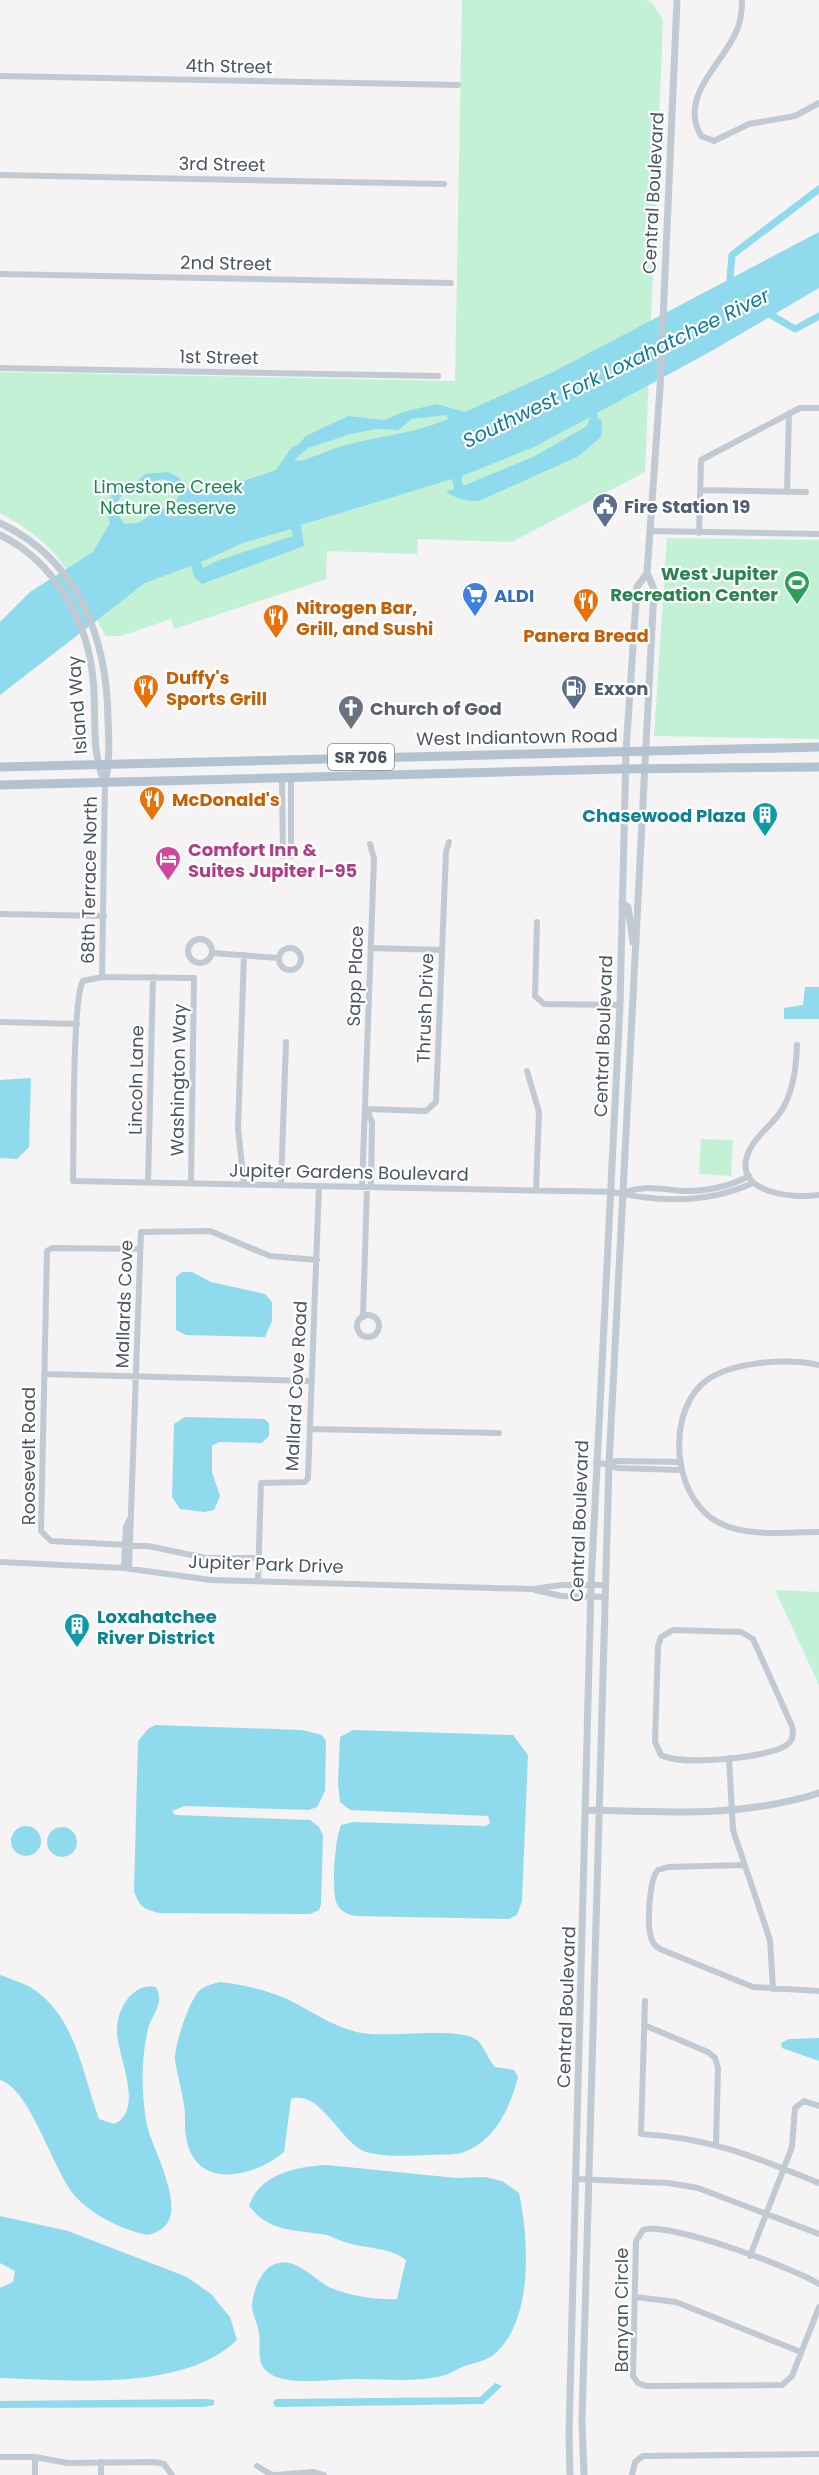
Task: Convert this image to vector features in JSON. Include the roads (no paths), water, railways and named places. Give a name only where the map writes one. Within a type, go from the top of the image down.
[{"type":"main road","name":"West Indiantown Road","points":[[0,767],[819,747]]},
{"type":"main road","name":"West Indiantown Road","points":[[0,784],[287,779],[645,768],[819,767]]},
{"type":"street","name":"Central Boulevard","points":[[584,2475],[582,2421],[609,1464],[654,589],[647,573],[660,388],[677,0]]},
{"type":"street","points":[[742,0],[736,33],[706,76],[699,95],[697,124],[701,136],[714,141],[749,124],[795,116],[819,103]]},
{"type":"street","name":"4th Street","points":[[0,76],[458,86]]},
{"type":"street","name":"3rd Street","points":[[0,175],[444,184]]},
{"type":"street","name":"2nd Street","points":[[0,274],[452,283]]},
{"type":"street","name":"1st Street","points":[[0,368],[438,376]]},
{"type":"street","points":[[699,533],[701,460],[800,408],[819,408]]},
{"type":"street","points":[[787,492],[789,413]]},
{"type":"street","points":[[700,490],[806,492]]},
{"type":"street","name":"Island Way","points":[[0,523],[14,530],[56,564],[76,589],[96,630],[106,678],[110,764],[105,783]]},
{"type":"street","points":[[650,531],[819,534]]},
{"type":"street","name":"Island Way","points":[[0,535],[31,555],[47,572],[67,599],[86,637],[93,679],[96,763]]},
{"type":"street","name":"Central Boulevard","points":[[570,2475],[569,2433],[591,1585],[620,1005],[625,769],[637,587],[647,573]]},
{"type":"street","points":[[96,763],[105,783]]},
{"type":"street","points":[[283,856],[282,801],[287,779]]},
{"type":"street","points":[[287,779],[291,856]]},
{"type":"street","name":"68th Terrace North","points":[[102,978],[105,783]]},
{"type":"street","name":"Thrush Drive","points":[[367,1109],[426,1111],[436,1102],[446,852],[449,842]]},
{"type":"street","name":"Sapp Place","points":[[363,1317],[366,1187],[372,1122],[367,1109],[374,859],[370,844]]},
{"type":"street","points":[[622,903],[628,908],[635,963]]},
{"type":"street","points":[[0,914],[104,916]]},
{"type":"street","points":[[537,922],[535,996],[538,1001],[544,1004],[620,1005]]},
{"type":"street","points":[[371,948],[442,950]]},
{"type":"street","points":[[212,953],[279,958]]},
{"type":"street","points":[[244,955],[238,1128],[244,1185]]},
{"type":"street","points":[[0,1022],[77,1024],[79,987],[83,981],[102,978],[153,977]]},
{"type":"street","name":"Washington Way","points":[[153,977],[194,978],[191,1184]]},
{"type":"street","name":"Lincoln Lane","points":[[148,1183],[153,977]]},
{"type":"street","name":"Jupiter Gardens Boulevard","points":[[77,1024],[73,1181],[623,1193]]},
{"type":"street","points":[[619,1025],[633,1025]]},
{"type":"street","points":[[281,1185],[286,1042]]},
{"type":"street","points":[[797,1045],[789,1094],[774,1123],[749,1152],[746,1161],[753,1183],[773,1193],[799,1197],[819,1196]]},
{"type":"street","points":[[527,1071],[539,1113],[536,1191]]},
{"type":"street","points":[[623,1193],[630,1190],[656,1188],[686,1191],[717,1189],[749,1176]]},
{"type":"street","points":[[623,1193],[642,1197],[700,1198],[738,1190],[753,1183]]},
{"type":"street","name":"Mallard Cove Road","points":[[258,1580],[261,1483],[305,1482],[308,1478],[319,1186]]},
{"type":"street","name":"Mallards Cove","points":[[127,1568],[141,1232],[210,1231],[270,1256],[316,1260]]},
{"type":"street","name":"Roosevelt Road","points":[[140,1249],[52,1248],[47,1251],[41,1532],[51,1541],[128,1544],[206,1558],[259,1558]]},
{"type":"street","points":[[819,1365],[782,1362],[737,1367],[711,1377],[696,1390],[686,1407],[682,1426],[681,1466],[690,1495],[699,1508],[724,1525],[744,1530],[819,1532]]},
{"type":"street","points":[[44,1374],[312,1380]]},
{"type":"street","points":[[310,1429],[499,1433]]},
{"type":"street","points":[[596,1463],[609,1464],[616,1468],[681,1466]]},
{"type":"street","name":"Jupiter Park Drive","points":[[0,1562],[127,1568],[211,1580],[532,1589],[606,1585]]},
{"type":"street","name":"Jupiter Park Drive","points":[[532,1589],[561,1596],[606,1597]]},
{"type":"street","points":[[673,1630],[741,1632],[753,1639],[792,1726],[793,1736],[784,1747],[729,1758],[670,1758],[658,1751],[656,1742],[658,1646],[665,1634],[673,1630]]},
{"type":"street","points":[[729,1758],[731,1812],[743,1865],[770,1940],[773,1961],[772,1989]]},
{"type":"street","points":[[586,1809],[731,1812],[773,1806],[819,1793]]},
{"type":"street","points":[[743,1865],[668,1867],[658,1870],[651,1883],[651,1938],[660,1948],[740,1983],[772,1989],[819,1991]]},
{"type":"street","points":[[645,2001],[641,2134],[674,2136],[716,2143],[819,2183]]},
{"type":"street","points":[[644,2025],[708,2052],[715,2058],[718,2068],[716,2143]]},
{"type":"street","points":[[750,2256],[794,2138],[795,2108],[804,2101],[819,2106]]},
{"type":"street","points":[[576,2180],[686,2185],[819,2234]]},
{"type":"street","name":"Banyan Circle","points":[[819,2284],[689,2233],[648,2228],[640,2232],[636,2241],[633,2376],[642,2386],[782,2385],[792,2376],[819,2307]]},
{"type":"street","points":[[635,2297],[676,2302],[801,2352]]},
{"type":"street","points":[[633,2475],[633,2466],[643,2456],[819,2454]]},
{"type":"street","points":[[0,2457],[35,2457],[58,2463],[160,2462],[172,2475]]},
{"type":"street","points":[[35,2457],[35,2475]]},
{"type":"street","points":[[101,2462],[101,2475]]},
{"type":"street","points":[[257,2466],[273,2475],[314,2472],[324,2475]]},
{"type":"water","name":"Southwest Fork Loxahatchee River","points":[[819,232],[819,288],[708,353],[597,413],[598,419],[602,420],[601,437],[577,457],[479,501],[461,499],[446,491],[454,489],[452,479],[301,525],[304,546],[202,584],[194,577],[191,566],[145,583],[0,695],[0,622],[30,592],[93,552],[110,523],[106,505],[119,485],[134,484],[145,474],[168,472],[178,477],[187,488],[205,494],[276,470],[291,448],[299,444],[306,436],[348,416],[384,420],[403,412],[437,404],[465,412],[553,372]],"holes":[[[446,415],[448,419],[414,430],[343,446],[301,461],[294,460],[308,448],[351,434],[376,429],[398,430],[412,419]],[[590,417],[587,426],[533,457],[465,485],[462,484],[462,476],[534,447]],[[162,479],[180,488],[179,496],[173,505],[159,510],[138,523],[124,524],[118,514],[117,502],[124,493]],[[291,529],[293,536],[219,560],[203,568],[201,562],[243,543]]]},
{"type":"water","points":[[805,987],[819,987],[819,1019],[784,1019],[784,1008],[803,1005]]},
{"type":"water","points":[[31,1078],[29,1147],[17,1159],[0,1158],[0,1080]]},
{"type":"water","points":[[182,1272],[192,1272],[211,1282],[265,1294],[272,1302],[272,1321],[265,1337],[186,1335],[176,1330],[176,1277]]},
{"type":"water","points":[[185,1417],[264,1419],[269,1423],[269,1436],[262,1443],[219,1442],[212,1446],[212,1472],[220,1496],[214,1510],[204,1512],[180,1509],[172,1497],[174,1424]]},
{"type":"water","points":[[155,1725],[302,1730],[322,1735],[326,1741],[325,1791],[317,1807],[309,1810],[185,1806],[172,1811],[175,1815],[310,1820],[319,1827],[323,1835],[319,1910],[310,1914],[159,1913],[145,1908],[140,1903],[134,1891],[138,1741],[148,1729]]},
{"type":"water","points":[[353,1730],[513,1735],[528,1755],[522,1901],[517,1915],[509,1919],[356,1916],[340,1909],[335,1898],[334,1865],[341,1825],[353,1822],[486,1826],[490,1823],[488,1816],[350,1810],[340,1802],[338,1784],[340,1737]]},
{"type":"water","points":[[26,1826],[32,1827],[40,1835],[40,1847],[32,1855],[26,1856],[20,1855],[12,1847],[11,1841],[12,1835],[20,1827]]},
{"type":"water","points":[[62,1827],[68,1828],[76,1836],[76,1848],[68,1856],[62,1857],[56,1856],[48,1848],[47,1842],[48,1836],[56,1828]]},
{"type":"water","points":[[0,1975],[30,1987],[58,2013],[68,2029],[82,2064],[99,2119],[114,2124],[123,2117],[128,2107],[129,2095],[118,2043],[119,2015],[127,1999],[133,1993],[147,1987],[156,1987],[159,1999],[148,2029],[143,2077],[147,2125],[167,2180],[170,2196],[171,2210],[168,2222],[160,2230],[147,2235],[134,2231],[107,2220],[83,2204],[68,2186],[22,2099],[11,2087],[0,2080]]},
{"type":"water","points":[[220,1982],[254,1988],[279,1996],[352,2031],[374,2034],[440,2033],[468,2036],[477,2040],[495,2067],[514,2070],[518,2077],[511,2099],[501,2120],[487,2138],[467,2151],[453,2154],[404,2156],[366,2152],[348,2139],[312,2102],[302,2098],[291,2099],[284,2152],[257,2168],[242,2173],[213,2172],[201,2166],[192,2154],[186,2137],[184,2105],[175,2053],[195,1996],[203,1988]]},
{"type":"water","points":[[819,2038],[819,2061],[782,2048],[781,2043],[789,2039]]},
{"type":"water","points":[[327,2165],[456,2178],[485,2177],[502,2181],[519,2193],[526,2256],[522,2302],[506,2342],[492,2356],[444,2376],[428,2379],[293,2381],[267,2372],[261,2362],[258,2326],[252,2301],[259,2280],[273,2265],[293,2264],[331,2288],[347,2293],[372,2298],[397,2299],[406,2260],[385,2250],[273,2225],[265,2221],[249,2206],[261,2187],[280,2174],[303,2167]]},
{"type":"water","points":[[0,2216],[68,2231],[187,2277],[211,2294],[230,2317],[237,2340],[214,2357],[187,2368],[157,2375],[92,2381],[0,2378],[0,2288],[13,2282],[15,2271],[0,2263]]},
{"type":"water","points":[[495,2383],[502,2386],[483,2404],[275,2407],[273,2402],[276,2399],[480,2397]]},
{"type":"water","points":[[214,2400],[214,2405],[203,2407],[0,2408],[0,2401]]},
{"type":"waterway","points":[[730,279],[732,255],[819,189]]},
{"type":"waterway","name":"Southwest Fork Loxahatchee River","points":[[771,315],[795,329],[819,316]]},
{"type":"place","name":"Fire Station 19","points":[[605,529]]},
{"type":"place","name":"West Jupiter Recreation Center","points":[[797,606]]},
{"type":"place","name":"ALDI","points":[[475,618]]},
{"type":"place","name":"Panera Bread","points":[[586,624]]},
{"type":"place","name":"Nitrogen Bar, Grill, and Sushi","points":[[276,640]]},
{"type":"place","name":"Duffy's Sports Grill","points":[[146,710]]},
{"type":"place","name":"Exxon","points":[[574,711]]},
{"type":"place","name":"Church of God","points":[[351,731]]},
{"type":"place","name":"McDonald's","points":[[152,822]]},
{"type":"place","name":"Chasewood Plaza","points":[[765,838]]},
{"type":"place","name":"Comfort Inn & Suites Jupiter I-95","points":[[168,882]]},
{"type":"place","name":"Loxahatchee River District","points":[[77,1649]]},
{"type":"park label","name":"Limestone Creek Nature Reserve","points":[[168,496]]}]
